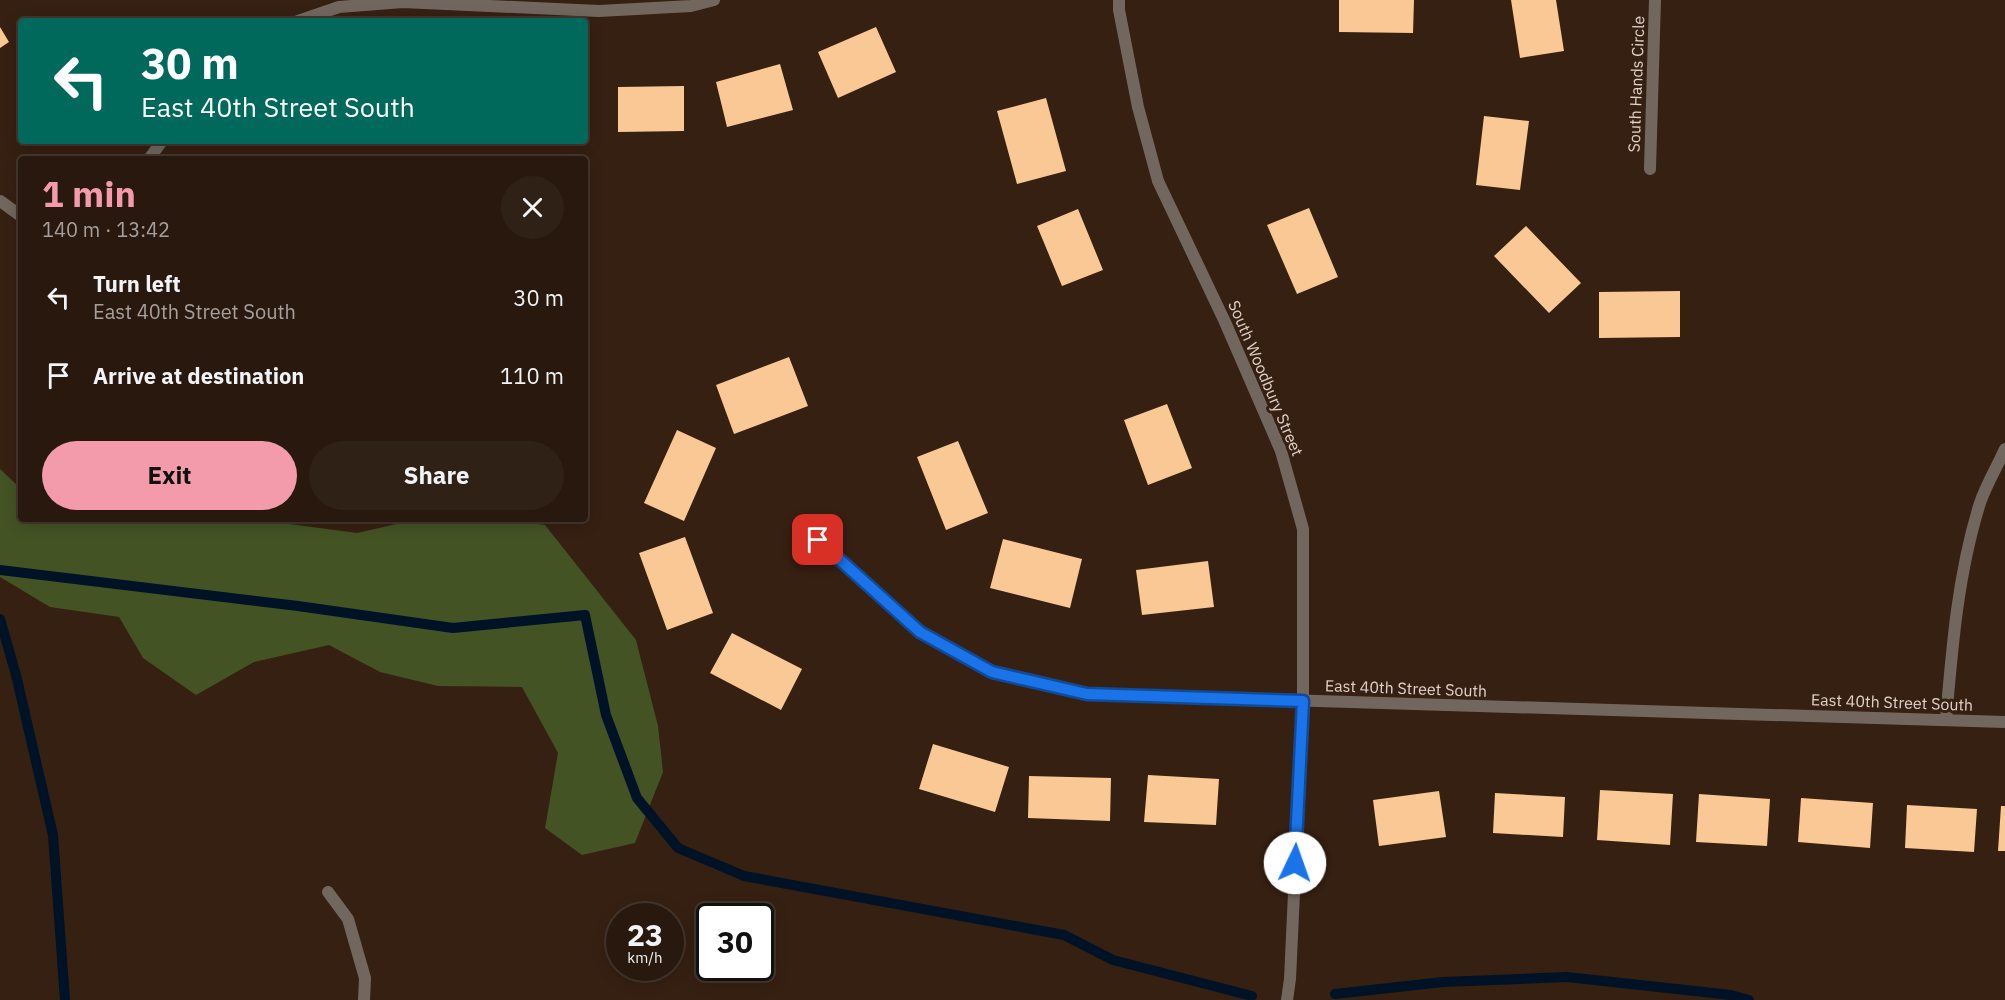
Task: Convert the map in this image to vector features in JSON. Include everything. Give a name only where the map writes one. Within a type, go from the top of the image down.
[{"type":"street","points":[[306,18],[339,6],[403,2],[599,11],[691,6],[714,0]]},
{"type":"street","name":"South Woodbury Street","points":[[1119,0],[1138,107],[1158,181],[1225,322],[1281,451],[1303,529],[1303,701],[1290,979],[1287,1000]]},
{"type":"street","name":"South Hands Circle","points":[[1650,169],[1656,0]]},
{"type":"street","points":[[0,201],[18,214]]},
{"type":"street","points":[[1946,720],[1953,634],[1965,561],[1980,501],[2005,449]]},
{"type":"street","name":"East 40th Street South","points":[[818,540],[920,632],[992,672],[1087,694],[2005,722]]},
{"type":"street","points":[[328,892],[348,919],[366,978],[364,1000]]},
{"type":"green space","points":[[0,469],[18,484],[18,522],[275,522],[357,533],[405,522],[525,522],[545,525],[636,640],[658,726],[663,772],[635,843],[582,855],[545,828],[558,753],[522,687],[438,686],[380,672],[329,645],[254,662],[196,695],[143,658],[119,617],[50,607],[0,577]]},
{"type":"building","points":[[1339,0],[1414,0],[1413,33],[1339,32]]},
{"type":"building","points":[[1511,0],[1556,0],[1564,51],[1520,58]]},
{"type":"building","points":[[0,27],[9,42],[0,48]]},
{"type":"building","points":[[876,27],[896,72],[838,98],[818,52]]},
{"type":"building","points":[[780,64],[793,110],[727,127],[716,82]]},
{"type":"building","points":[[684,86],[684,131],[618,132],[618,87]]},
{"type":"building","points":[[1046,98],[1066,171],[1017,184],[997,111]]},
{"type":"building","points":[[1484,116],[1529,121],[1520,190],[1476,185]]},
{"type":"building","points":[[1309,208],[1338,277],[1297,294],[1267,225]]},
{"type":"building","points":[[1078,209],[1103,270],[1062,286],[1037,226]]},
{"type":"building","points":[[1526,226],[1581,283],[1549,313],[1494,256]]},
{"type":"building","points":[[1680,291],[1680,337],[1599,338],[1599,292]]},
{"type":"building","points":[[789,357],[808,406],[734,434],[716,385]]},
{"type":"building","points":[[1167,404],[1192,468],[1148,485],[1124,420]]},
{"type":"building","points":[[677,430],[716,448],[684,521],[644,503]]},
{"type":"building","points":[[958,441],[988,513],[946,530],[917,457]]},
{"type":"building","points":[[685,537],[713,613],[667,630],[639,553]]},
{"type":"building","points":[[1003,539],[1082,559],[1070,608],[990,588]]},
{"type":"building","points":[[1208,561],[1214,607],[1142,615],[1136,570]]},
{"type":"building","points":[[732,633],[802,669],[781,710],[710,673]]},
{"type":"building","points":[[933,744],[1009,767],[995,812],[919,789]]},
{"type":"building","points":[[1148,775],[1219,779],[1216,825],[1144,822]]},
{"type":"building","points":[[1029,776],[1111,778],[1110,821],[1028,818]]},
{"type":"building","points":[[1600,790],[1673,794],[1670,845],[1597,840]]},
{"type":"building","points":[[1439,791],[1446,837],[1379,846],[1373,800]]},
{"type":"building","points":[[1495,793],[1565,797],[1563,837],[1493,833]]},
{"type":"building","points":[[1699,794],[1770,799],[1767,846],[1696,842]]},
{"type":"building","points":[[1801,798],[1873,803],[1870,848],[1798,842]]},
{"type":"building","points":[[1907,805],[1977,809],[1974,852],[1905,848]]},
{"type":"building","points":[[2001,806],[2005,806],[2005,851],[1998,851]]},
{"type":"waterway","points":[[0,570],[298,606],[453,628],[585,615],[606,715],[637,798],[678,848],[744,876],[1064,935],[1113,960],[1252,996]]},
{"type":"waterway","points":[[0,619],[16,675],[53,835],[65,1000]]},
{"type":"waterway","points":[[1335,994],[1443,982],[1567,977],[1731,995],[1749,1000]]},
{"type":"route","points":[[818,540],[920,632],[992,672],[1087,694],[1303,701],[1295,863]]}]
